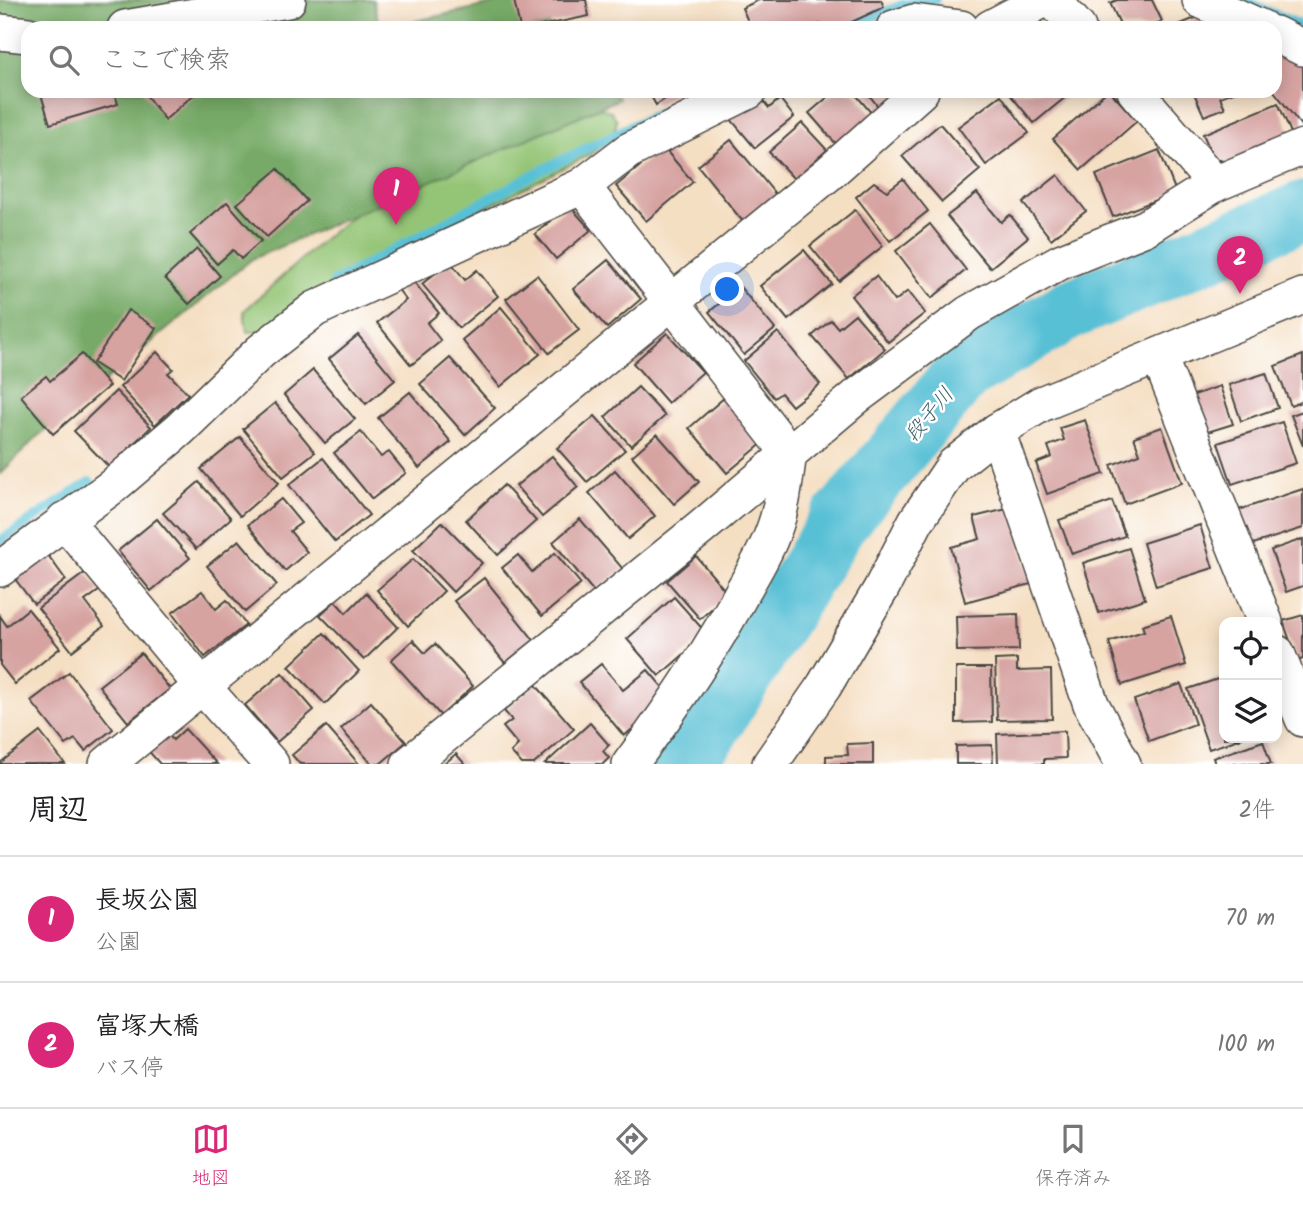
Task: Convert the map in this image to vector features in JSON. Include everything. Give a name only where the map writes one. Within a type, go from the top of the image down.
[{"type":"street","points":[[166,21],[288,0]]},
{"type":"street","points":[[1004,21],[1044,0]]},
{"type":"street","points":[[1053,0],[1072,21]]},
{"type":"street","points":[[1200,0],[1246,21]]},
{"type":"street","points":[[0,33],[21,34]]},
{"type":"street","points":[[1282,38],[1303,48]]},
{"type":"street","points":[[0,569],[113,486],[180,429],[261,351],[315,309],[582,186],[628,151],[734,98]]},
{"type":"street","points":[[107,764],[828,174],[913,98]]},
{"type":"street","points":[[1141,98],[1215,184]]},
{"type":"street","points":[[409,764],[701,528],[856,397],[969,313],[1060,262],[1145,228],[1215,184],[1303,147]]},
{"type":"street","points":[[582,186],[789,453],[783,498],[774,531],[758,564],[719,635],[630,764]]},
{"type":"street","points":[[771,764],[824,687],[916,522],[954,465],[997,431],[1041,404],[1303,296]]},
{"type":"street","points":[[1159,357],[1263,617]]},
{"type":"street","points":[[997,431],[1091,704],[1123,764]]},
{"type":"street","points":[[64,520],[202,686],[271,764]]},
{"type":"street","points":[[1282,666],[1303,719]]},
{"type":"green space","points":[[0,0],[373,0],[378,21],[21,21],[21,98],[619,99],[252,259],[38,436],[0,474]]},
{"type":"green space","points":[[511,0],[525,0],[545,21],[416,21]]},
{"type":"green space","points":[[588,105],[611,111],[617,120],[613,138],[591,154],[390,256],[261,332],[247,332],[244,311],[327,236],[381,194]]},
{"type":"building","points":[[514,0],[586,0],[589,16],[565,21],[518,21]]},
{"type":"building","points":[[759,0],[881,0],[884,7],[854,21],[748,21],[742,8]]},
{"type":"building","points":[[1117,0],[1152,0],[1162,21],[1119,21],[1110,3]]},
{"type":"building","points":[[1210,12],[1213,21],[1188,21]]},
{"type":"building","points":[[247,18],[255,21],[231,21]]},
{"type":"building","points":[[1282,43],[1303,55],[1303,128],[1279,98],[1282,98]]},
{"type":"building","points":[[42,98],[116,98],[118,104],[50,124]]},
{"type":"building","points":[[148,98],[190,98],[165,120]]},
{"type":"building","points":[[652,98],[666,98],[656,105]]},
{"type":"building","points":[[753,98],[761,98],[769,108],[780,99],[794,117],[755,148],[729,117]]},
{"type":"building","points":[[827,98],[859,98],[873,115],[837,145],[809,113]]},
{"type":"building","points":[[871,98],[895,98],[880,109]]},
{"type":"building","points":[[997,98],[1003,98],[1029,133],[986,165],[958,127]]},
{"type":"building","points":[[1013,98],[1064,98],[1034,123]]},
{"type":"building","points":[[1099,98],[1116,98],[1137,121],[1081,170],[1053,139]]},
{"type":"building","points":[[1196,98],[1220,98],[1225,108],[1204,116]]},
{"type":"building","points":[[1278,103],[1292,135],[1227,163],[1213,157],[1203,134]]},
{"type":"building","points":[[802,123],[827,150],[794,179],[769,152]]},
{"type":"building","points":[[940,124],[980,170],[942,202],[902,156]]},
{"type":"building","points":[[731,140],[777,196],[744,223],[698,166]]},
{"type":"building","points":[[663,147],[693,182],[646,221],[616,186]]},
{"type":"building","points":[[1159,150],[1176,192],[1113,217],[1096,175]]},
{"type":"building","points":[[278,169],[307,201],[267,237],[237,204]]},
{"type":"building","points":[[1058,175],[1086,211],[1051,239],[1023,203]]},
{"type":"building","points":[[903,179],[928,211],[890,241],[856,197],[874,182],[887,191]]},
{"type":"building","points":[[977,193],[1001,222],[1010,215],[1028,237],[990,268],[947,216]]},
{"type":"building","points":[[227,202],[261,241],[241,259],[233,250],[217,264],[190,234]]},
{"type":"building","points":[[569,205],[591,230],[556,259],[535,234]]},
{"type":"building","points":[[855,210],[883,246],[839,281],[810,246]]},
{"type":"building","points":[[930,224],[966,270],[932,298],[896,251]]},
{"type":"building","points":[[197,249],[220,276],[189,304],[165,278]]},
{"type":"building","points":[[804,250],[832,284],[788,320],[760,286]]},
{"type":"building","points":[[608,260],[641,299],[607,328],[573,289]]},
{"type":"building","points":[[450,261],[465,280],[477,270],[498,296],[459,328],[422,284]]},
{"type":"building","points":[[537,275],[579,330],[549,353],[506,299]]},
{"type":"building","points":[[876,276],[895,301],[908,291],[925,313],[888,342],[851,296]]},
{"type":"building","points":[[410,277],[439,313],[427,323],[441,341],[411,365],[377,323],[406,300],[397,288]]},
{"type":"building","points":[[740,287],[775,329],[744,355],[709,312]]},
{"type":"building","points":[[501,307],[540,354],[500,387],[462,340]]},
{"type":"building","points":[[128,310],[156,328],[121,381],[93,363]]},
{"type":"building","points":[[855,314],[885,349],[849,379],[812,336],[831,320],[838,328]]},
{"type":"building","points":[[778,332],[820,384],[792,406],[781,393],[774,398],[744,361]]},
{"type":"building","points":[[667,333],[703,372],[668,403],[633,363]]},
{"type":"building","points":[[358,335],[395,380],[366,404],[329,359]]},
{"type":"building","points":[[157,352],[173,369],[168,373],[188,394],[155,425],[120,387]]},
{"type":"building","points":[[82,354],[109,386],[53,434],[21,396],[46,376],[50,381]]},
{"type":"building","points":[[1303,355],[1303,401],[1291,406],[1275,366]]},
{"type":"building","points":[[450,358],[495,408],[465,435],[420,384]]},
{"type":"building","points":[[313,370],[355,419],[325,443],[284,395]]},
{"type":"building","points":[[1266,373],[1278,408],[1241,421],[1229,385]]},
{"type":"building","points":[[1220,386],[1233,424],[1201,434],[1188,397]]},
{"type":"building","points":[[638,387],[665,416],[631,446],[605,417]]},
{"type":"building","points":[[116,391],[151,427],[109,467],[74,431]]},
{"type":"building","points":[[410,392],[451,442],[419,468],[378,418]]},
{"type":"building","points":[[725,397],[764,442],[727,473],[689,428]]},
{"type":"building","points":[[275,403],[315,452],[283,477],[243,429]]},
{"type":"building","points":[[1303,411],[1303,446],[1291,415]]},
{"type":"building","points":[[595,416],[625,450],[587,482],[557,448]]},
{"type":"building","points":[[1085,420],[1104,474],[1047,494],[1036,463],[1052,457],[1048,446],[1064,440],[1060,428]]},
{"type":"building","points":[[1282,422],[1296,463],[1232,484],[1218,443]]},
{"type":"building","points":[[1162,427],[1182,483],[1125,504],[1111,465],[1140,454],[1134,437]]},
{"type":"building","points":[[361,432],[381,457],[389,452],[406,473],[372,499],[334,453]]},
{"type":"building","points":[[657,434],[699,482],[674,504],[632,456]]},
{"type":"building","points":[[240,437],[279,483],[240,516],[201,469]]},
{"type":"building","points":[[552,456],[578,487],[542,517],[516,486]]},
{"type":"building","points":[[323,458],[369,515],[335,542],[289,485]]},
{"type":"building","points":[[615,470],[655,516],[628,539],[589,493]]},
{"type":"building","points":[[199,482],[231,518],[196,549],[163,513]]},
{"type":"building","points":[[504,485],[536,521],[498,555],[466,520]]},
{"type":"building","points":[[1303,489],[1303,528],[1247,546],[1236,511]]},
{"type":"building","points":[[281,499],[301,523],[290,531],[307,552],[285,571],[248,525]]},
{"type":"building","points":[[1112,501],[1125,536],[1072,554],[1059,520]]},
{"type":"building","points":[[1011,508],[1031,584],[965,602],[951,547],[980,539],[974,517]]},
{"type":"building","points":[[157,519],[190,558],[151,591],[118,551]]},
{"type":"building","points":[[580,519],[623,569],[594,592],[553,542]]},
{"type":"building","points":[[442,522],[482,563],[453,592],[413,550]]},
{"type":"building","points":[[1200,525],[1213,568],[1156,586],[1143,543]]},
{"type":"building","points":[[1303,539],[1303,586],[1286,592],[1271,550]]},
{"type":"building","points":[[239,540],[277,585],[245,612],[207,566]]},
{"type":"building","points":[[1129,548],[1145,599],[1099,613],[1083,563]]},
{"type":"building","points":[[45,551],[66,580],[34,604],[12,575]]},
{"type":"building","points":[[555,553],[581,584],[542,616],[502,568],[518,555],[532,572]]},
{"type":"building","points":[[696,556],[728,594],[700,619],[667,581]]},
{"type":"building","points":[[413,559],[444,591],[408,626],[377,590]]},
{"type":"building","points":[[86,572],[100,590],[85,601],[104,626],[72,651],[38,608]]},
{"type":"building","points":[[484,578],[534,640],[505,663],[454,601]]},
{"type":"building","points":[[202,591],[216,609],[227,600],[246,625],[205,657],[172,613]]},
{"type":"building","points":[[366,593],[398,627],[364,660],[320,615],[335,601],[346,613]]},
{"type":"building","points":[[674,597],[707,634],[659,676],[627,639]]},
{"type":"building","points":[[28,609],[60,648],[15,684],[0,665],[0,616],[7,626]]},
{"type":"building","points":[[1018,614],[1019,650],[957,651],[956,616]]},
{"type":"building","points":[[1303,615],[1303,659],[1297,661],[1283,621]]},
{"type":"building","points":[[1171,616],[1186,665],[1122,685],[1109,642],[1144,631],[1142,625]]},
{"type":"building","points":[[324,633],[359,671],[325,704],[289,666]]},
{"type":"building","points":[[413,640],[425,653],[435,644],[473,686],[441,716],[391,660]]},
{"type":"building","points":[[141,653],[170,689],[128,722],[99,686]]},
{"type":"building","points":[[1017,659],[1017,671],[1051,670],[1052,719],[997,720],[995,660]]},
{"type":"building","points":[[601,664],[623,690],[648,670],[671,697],[624,736],[579,682]]},
{"type":"building","points":[[956,668],[991,668],[992,722],[956,723]]},
{"type":"building","points":[[69,672],[113,729],[85,751],[75,739],[66,745],[31,701]]},
{"type":"building","points":[[282,673],[314,710],[277,742],[245,705]]},
{"type":"building","points":[[1219,679],[1219,743],[1227,743],[1209,749],[1188,689]]},
{"type":"building","points":[[535,684],[574,729],[534,764],[522,764],[511,752],[518,745],[503,727],[512,720],[504,711]]},
{"type":"building","points":[[1181,684],[1195,724],[1149,741],[1134,700]]},
{"type":"building","points":[[371,702],[406,742],[380,764],[372,764],[341,729]]},
{"type":"building","points":[[590,723],[609,745],[603,751],[609,758],[603,764],[545,764]]},
{"type":"building","points":[[326,726],[359,764],[300,764],[292,755]]},
{"type":"building","points":[[185,729],[217,764],[160,764],[146,748],[165,731],[173,740]]},
{"type":"building","points":[[1065,731],[1066,758],[1044,759],[1044,764],[998,764],[997,734]]},
{"type":"building","points":[[40,732],[65,764],[0,764],[0,763]]},
{"type":"building","points":[[873,743],[873,764],[826,764],[826,756],[848,755],[847,744]]},
{"type":"building","points":[[1264,743],[1271,764],[1215,764],[1213,758]]},
{"type":"building","points":[[992,745],[993,764],[956,764],[956,746]]},
{"type":"building","points":[[456,754],[465,764],[444,764]]},
{"type":"waterway","points":[[862,21],[903,5],[935,0]]},
{"type":"waterway","points":[[1242,0],[1303,26]]},
{"type":"waterway","points":[[334,282],[538,172],[689,98]]},
{"type":"waterway","name":"段子川","points":[[681,764],[706,735],[839,521],[964,372],[1069,310],[1303,211]]},
{"type":"waterway","points":[[0,541],[90,482]]},
{"type":"place","name":"長坂公園","points":[[396,225]]},
{"type":"place","name":"富塚大橋","points":[[1240,294]]}]
